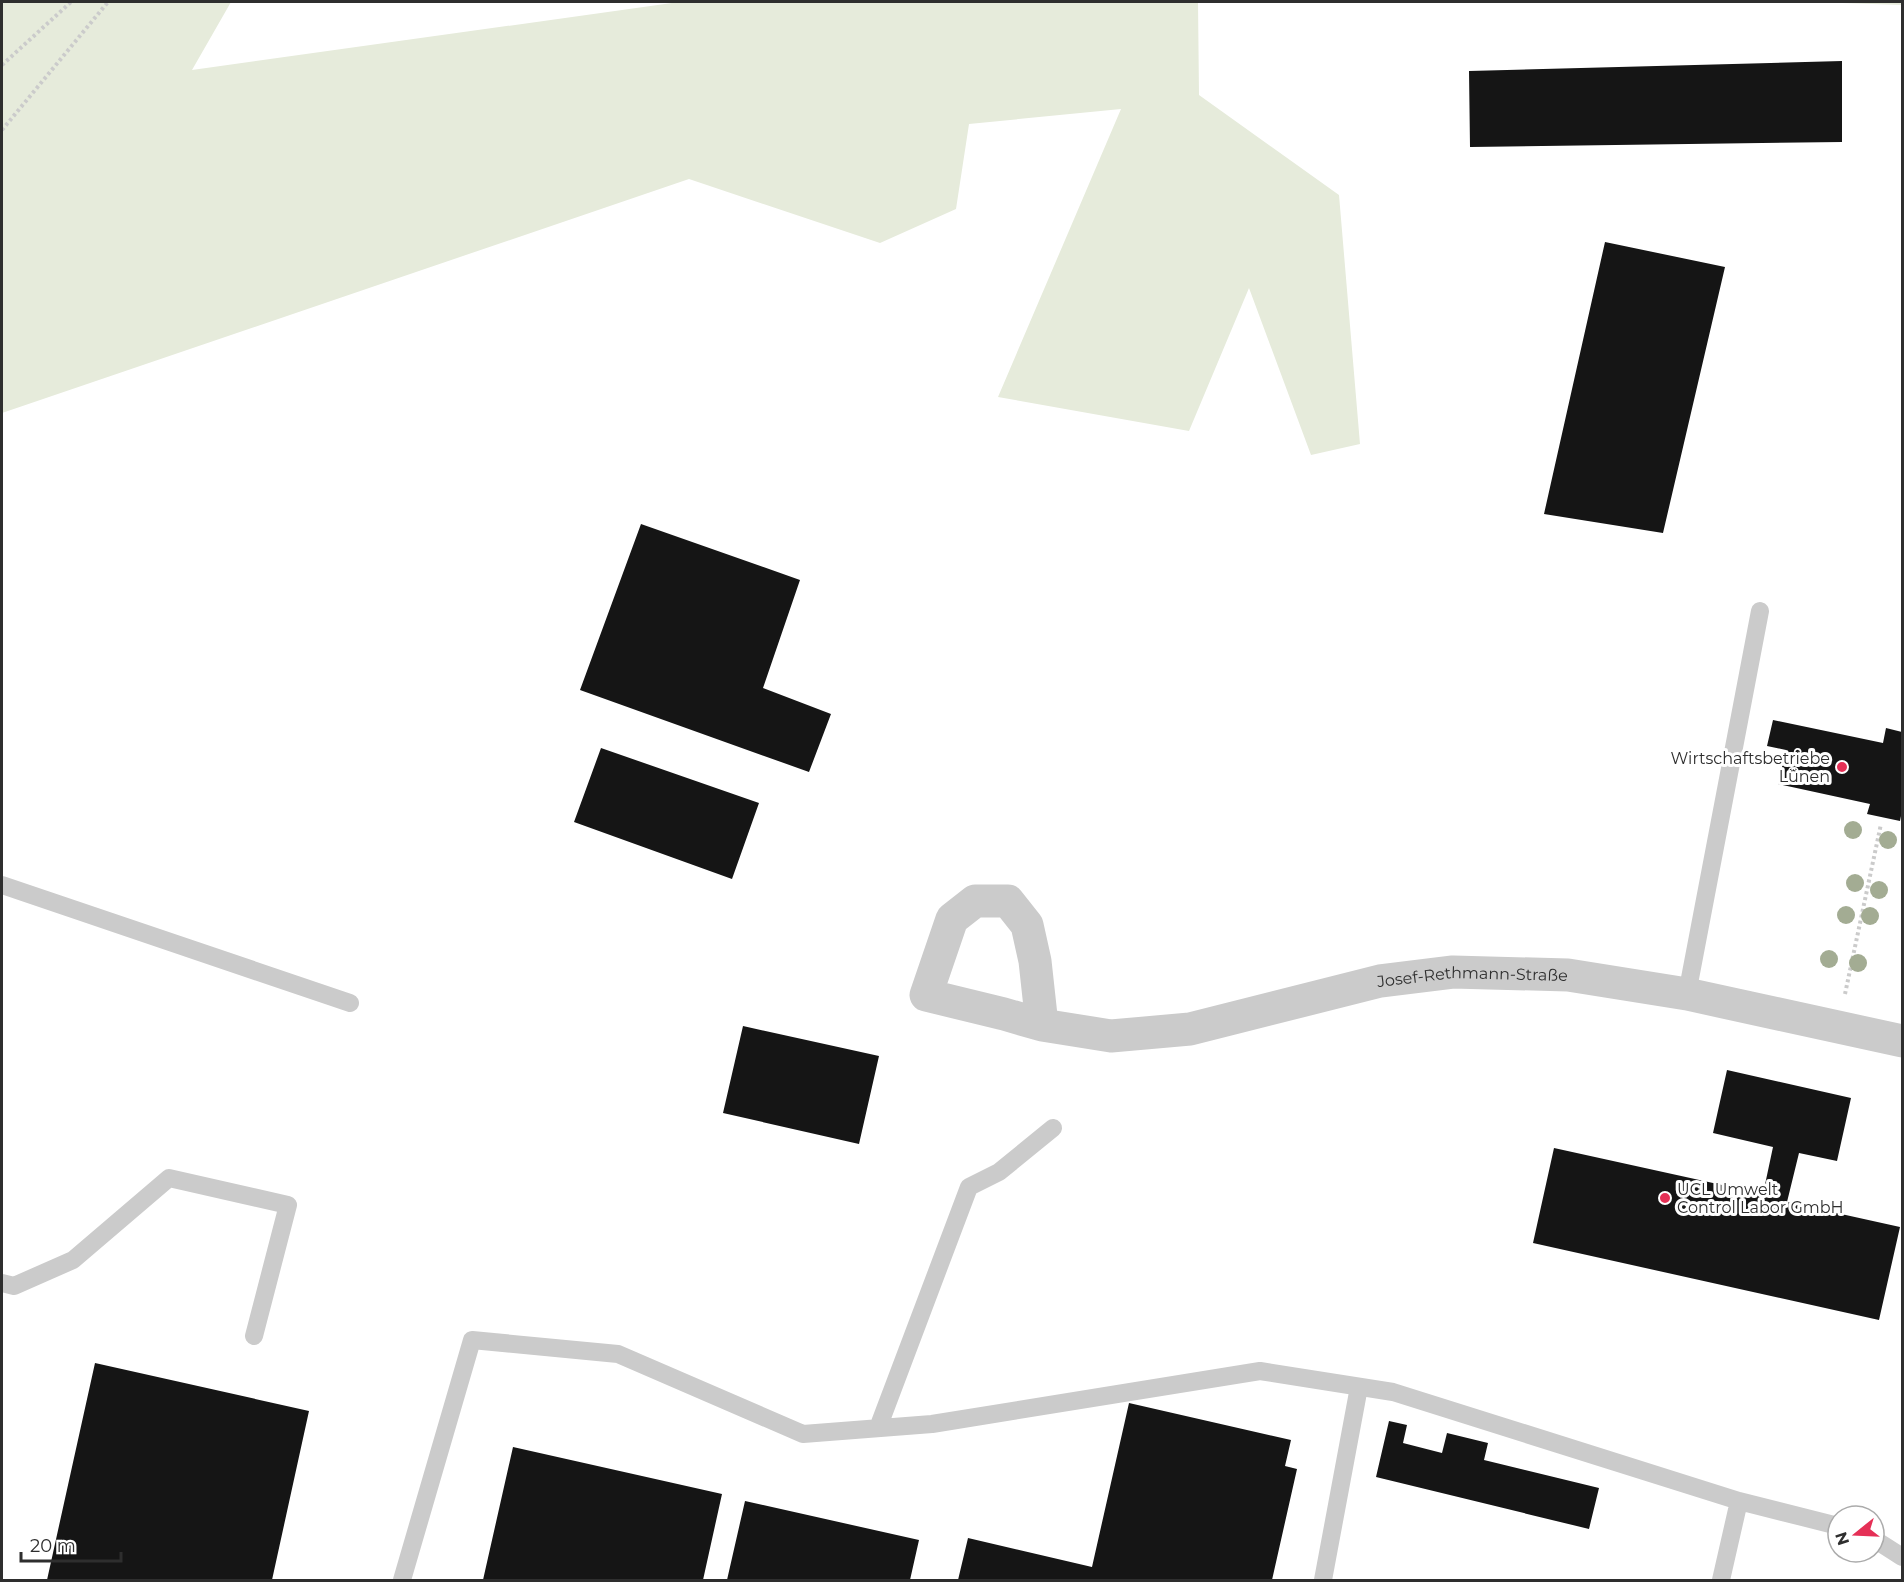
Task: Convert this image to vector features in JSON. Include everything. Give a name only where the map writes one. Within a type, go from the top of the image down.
[{"type":"street","name":"Josef-Rethmann-Straße","points":[[1042,1025],[1111,1036],[1190,1029],[1380,981],[1453,972],[1568,975],[1687,994],[1902,1041]]},
{"type":"lane","points":[[1687,994],[1760,611]]},
{"type":"lane","points":[[2,885],[350,1003]]},
{"type":"lane","points":[[878,1428],[969,1187],[999,1172],[1053,1128]]},
{"type":"lane","points":[[2,1283],[14,1286],[72,1260],[169,1178],[288,1205],[254,1336]]},
{"type":"lane","points":[[402,1581],[472,1341],[618,1354],[803,1434],[932,1424],[1260,1371],[1393,1392],[1739,1500],[1826,1523]]},
{"type":"lane","points":[[1323,1581],[1359,1387]]},
{"type":"lane","points":[[1721,1581],[1739,1500]]},
{"type":"lane","points":[[1886,1547],[1902,1557]]},
{"type":"path","points":[[2,65],[71,2]]},
{"type":"path","points":[[2,130],[108,2]]},
{"type":"path","points":[[1838,1026],[1881,824]]},
{"type":"green space","points":[[2,2],[231,2],[192,70],[679,2],[1198,2],[1199,95],[1339,195],[1360,444],[1311,455],[1249,288],[1189,431],[998,397],[1121,109],[969,124],[956,209],[880,243],[689,179],[2,413]]},
{"type":"green space","points":[[1812,2],[1902,2],[1902,5]]},
{"type":"building","points":[[1842,61],[1842,142],[1470,147],[1469,71]]},
{"type":"building","points":[[1605,242],[1725,267],[1663,533],[1544,514]]},
{"type":"building","points":[[641,524],[800,580],[763,688],[831,714],[809,772],[580,690]]},
{"type":"building","name":"Wirtschaftsbetriebe Lünen","points":[[1773,720],[1883,743],[1886,728],[1902,732],[1900,821],[1867,814],[1870,804],[1778,784],[1786,750],[1767,746]]},
{"type":"building","points":[[601,748],[759,803],[732,879],[574,822]]},
{"type":"building","points":[[743,1026],[879,1056],[859,1144],[723,1113]]},
{"type":"building","name":"UCL Umwelt Control Labor GmbH","points":[[1727,1070],[1851,1098],[1837,1161],[1799,1153],[1787,1202],[1900,1227],[1879,1320],[1533,1243],[1554,1148],[1763,1194],[1773,1147],[1713,1133]]},
{"type":"building","points":[[95,1363],[309,1411],[272,1580],[47,1580]]},
{"type":"building","points":[[1129,1403],[1291,1440],[1285,1466],[1297,1469],[1272,1580],[958,1580],[968,1538],[1092,1567]]},
{"type":"building","points":[[1389,1421],[1407,1425],[1403,1443],[1442,1453],[1447,1433],[1488,1443],[1484,1460],[1599,1488],[1589,1529],[1376,1477]]},
{"type":"building","points":[[513,1447],[722,1494],[703,1580],[483,1580]]},
{"type":"building","points":[[745,1501],[919,1540],[910,1580],[727,1580]]},
{"type":"place","name":"Wirtschaftsbetriebe Lünen","points":[[1842,767]]},
{"type":"place","name":"UCL Umwelt Control Labor GmbH","points":[[1665,1198]]}]
